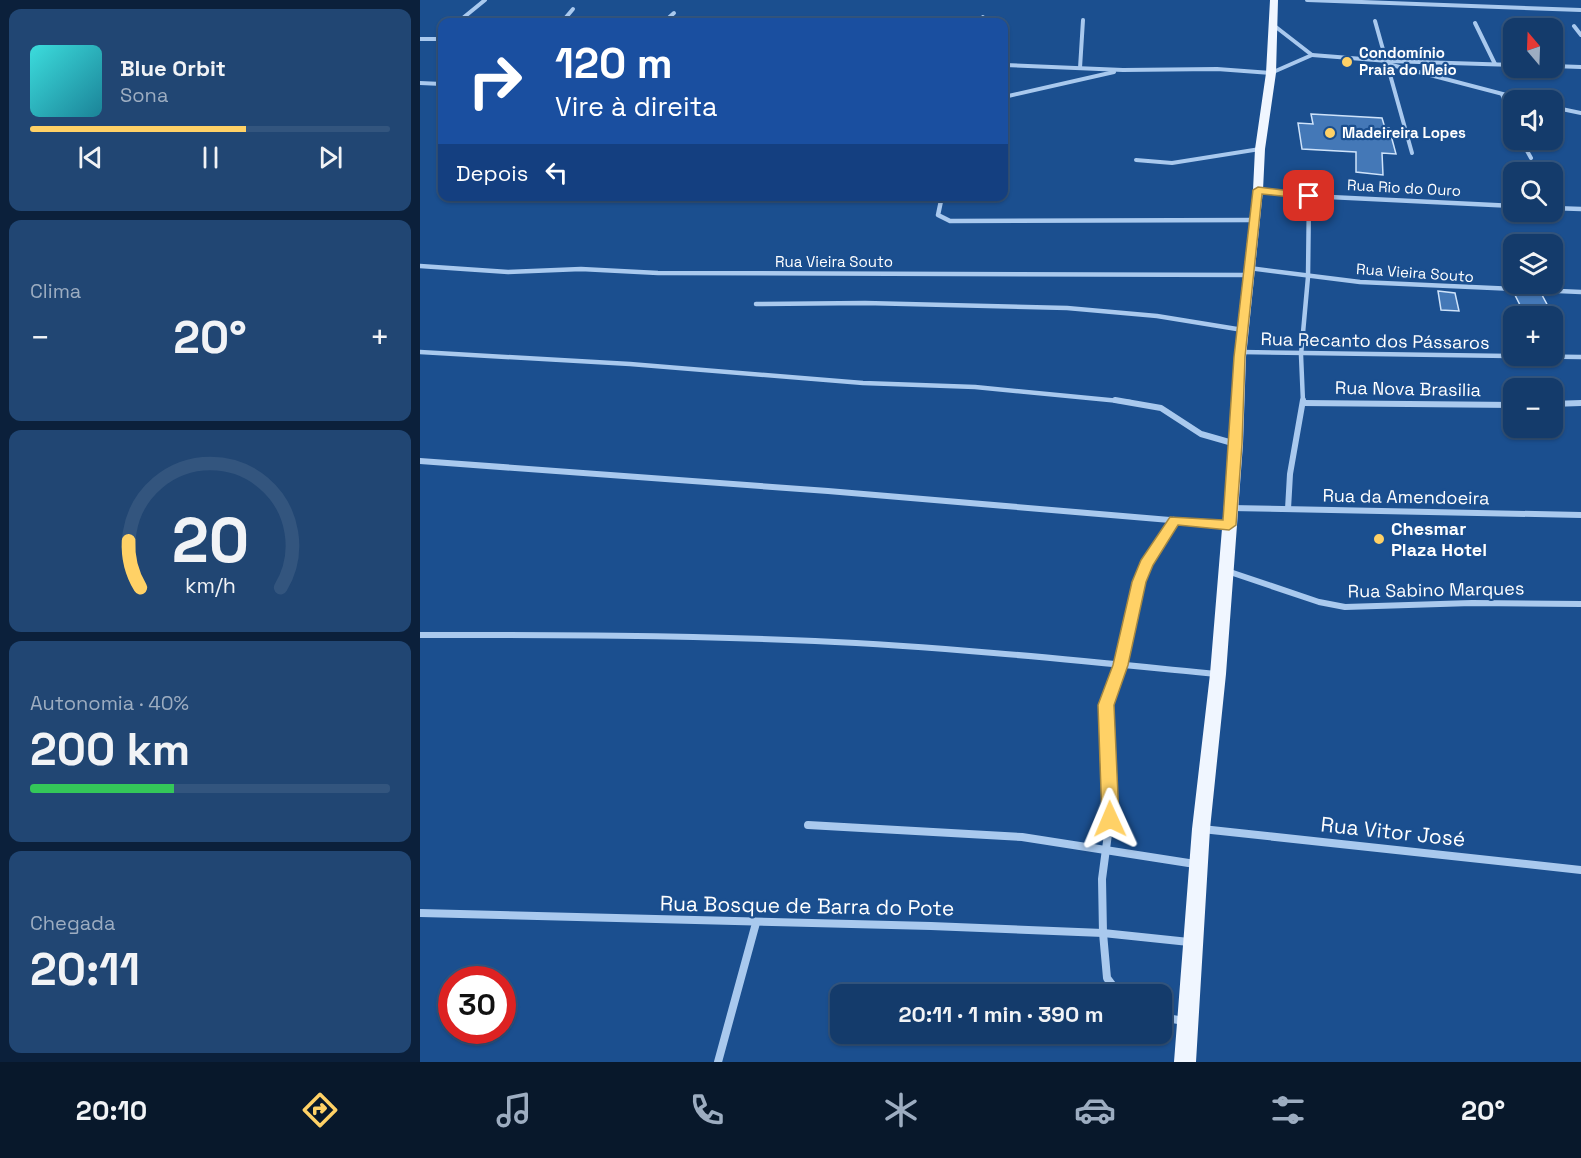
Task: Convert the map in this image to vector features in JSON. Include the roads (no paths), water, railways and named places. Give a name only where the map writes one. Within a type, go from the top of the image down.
[{"type":"main road","points":[[1185,1062],[1201,829],[1218,674],[1236,444],[1240,352],[1258,190],[1260,149],[1271,73],[1271,23],[1274,0]]},
{"type":"street","points":[[463,18],[485,0]]},
{"type":"street","points":[[1307,0],[1581,10]]},
{"type":"street","points":[[565,18],[573,9]]},
{"type":"street","points":[[668,18],[674,13]]},
{"type":"street","points":[[1080,68],[1083,20]]},
{"type":"street","points":[[1375,21],[1412,153]]},
{"type":"street","points":[[1271,23],[1300,43],[1312,55]]},
{"type":"street","points":[[1475,23],[1495,64]]},
{"type":"street","points":[[1574,26],[1581,35]]},
{"type":"street","points":[[420,39],[438,39]]},
{"type":"street","points":[[1008,65],[1123,70],[1217,69],[1271,73],[1312,55],[1388,62],[1503,64]]},
{"type":"street","points":[[1388,62],[1502,94]]},
{"type":"street","points":[[1563,66],[1581,67]]},
{"type":"street","points":[[1008,96],[1123,70]]},
{"type":"street","points":[[420,83],[438,84]]},
{"type":"street","points":[[1563,109],[1581,113]]},
{"type":"street","points":[[1136,160],[1172,163],[1260,149]]},
{"type":"street","points":[[1527,150],[1531,158]]},
{"type":"street","name":"Rua Rio do Ouro","points":[[1258,190],[1309,196],[1503,205]]},
{"type":"street","points":[[1288,509],[1290,474],[1303,403],[1301,355],[1308,277],[1309,196]]},
{"type":"street","points":[[941,201],[938,215],[950,221],[1255,220]]},
{"type":"street","points":[[1563,208],[1581,209]]},
{"type":"street","name":"Rua Vieira Souto","points":[[420,266],[488,271],[581,269],[658,273],[1248,271],[1454,288],[1581,292]]},
{"type":"street","points":[[756,304],[865,303],[1067,308],[1157,316],[1243,330]]},
{"type":"street","points":[[420,352],[630,364],[851,382],[975,387],[1132,402],[1161,408],[1201,434],[1236,444]]},
{"type":"street","name":"Rua Recanto dos Pássaros","points":[[1240,352],[1301,355],[1581,357]]},
{"type":"street","name":"Rua Nova Brasilia","points":[[1303,403],[1503,405]]},
{"type":"street","points":[[1563,404],[1581,403]]},
{"type":"street","points":[[420,461],[769,486],[1229,525]]},
{"type":"street","name":"Rua da Amendoeira","points":[[1231,508],[1581,515]]},
{"type":"street","points":[[1112,984],[1107,978],[1103,933],[1102,879],[1108,852],[1110,819],[1105,712],[1109,693],[1120,665],[1139,582],[1156,547],[1174,520]]},
{"type":"street","name":"Rua Sabino Marques","points":[[1225,570],[1319,602],[1345,607],[1472,603],[1581,604]]},
{"type":"street","points":[[420,635],[590,635],[815,641],[1043,657],[1218,674]]},
{"type":"street","points":[[808,825],[1022,837],[1199,865]]},
{"type":"street","name":"Rua Vitor José","points":[[1201,829],[1581,870]]},
{"type":"street","name":"Rua Bosque de Barra do Pote","points":[[420,913],[931,926],[1103,933],[1193,942]]},
{"type":"street","points":[[718,1062],[756,923]]},
{"type":"street","points":[[1172,1019],[1189,1022]]},
{"type":"place","name":"Condomínio Praia do Meio","points":[[1347,62]]},
{"type":"place","name":"Madeireira Lopes","points":[[1330,133]]},
{"type":"place","name":"Chesmar Plaza Hotel","points":[[1379,539]]}]
